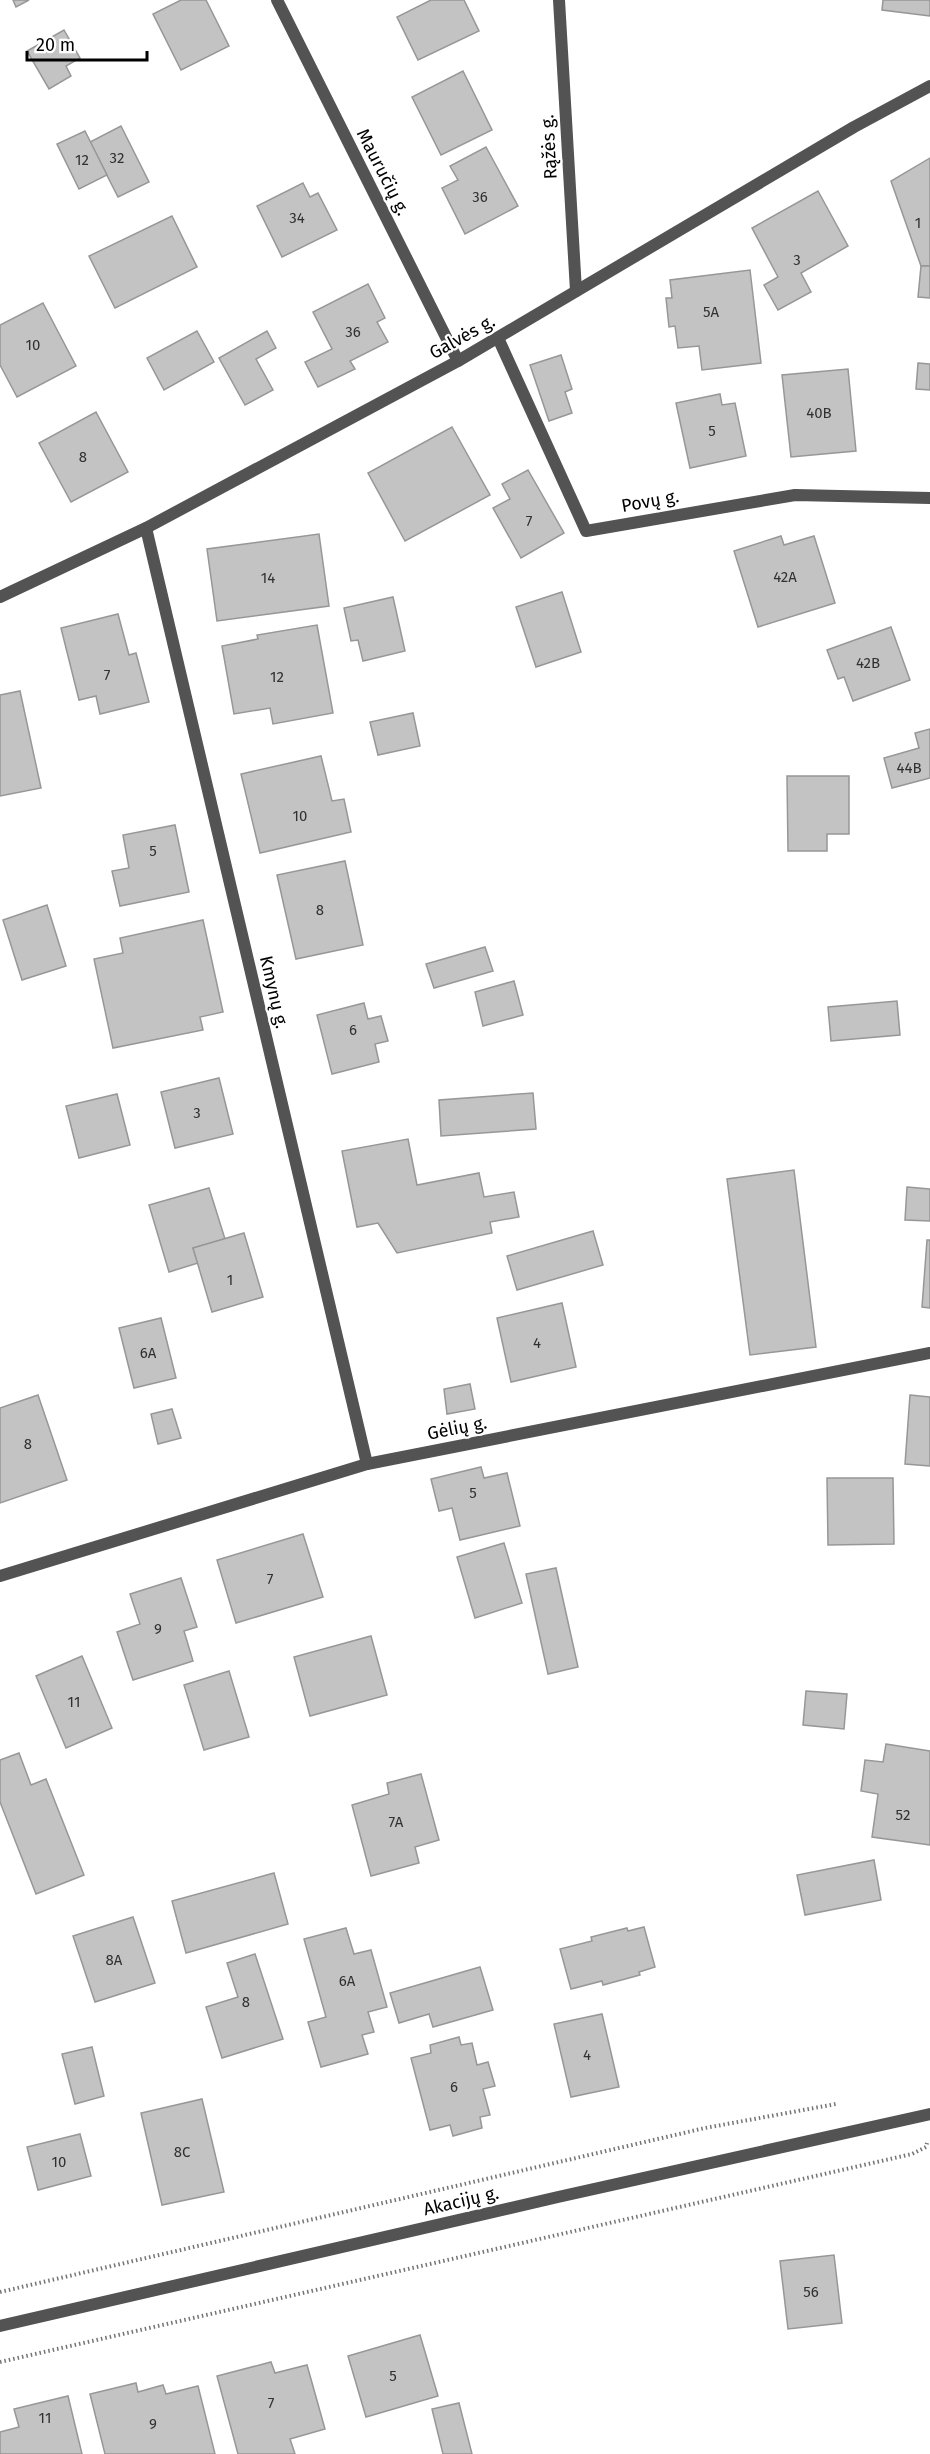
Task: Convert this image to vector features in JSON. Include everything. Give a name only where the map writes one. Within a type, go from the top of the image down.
[{"type":"street","name":"Mauručių g.","points":[[277,0],[458,361]]},
{"type":"street","name":"Rąžės g.","points":[[559,0],[576,291]]},
{"type":"street","name":"Galvės g.","points":[[0,597],[146,528],[458,361],[854,127],[930,86]]},
{"type":"street","name":"Povų g.","points":[[498,338],[586,531],[795,495],[930,498]]},
{"type":"street","name":"Kmynų g.","points":[[146,528],[367,1464]]},
{"type":"street","name":"Gėlių g.","points":[[0,1576],[367,1464],[930,1353]]},
{"type":"street","name":"Akacijų g.","points":[[0,2326],[930,2114]]},
{"type":"path","points":[[0,2292],[705,2128],[844,2103]]},
{"type":"path","points":[[0,2362],[912,2154],[926,2147],[928,2137]]},
{"type":"building","points":[[13,0],[29,0],[16,7]]},
{"type":"building","points":[[181,0],[206,0],[229,46],[181,70],[153,14]]},
{"type":"building","points":[[431,0],[464,0],[479,31],[418,60],[397,17]]},
{"type":"building","points":[[883,0],[930,0],[930,16],[882,10]]},
{"type":"building","points":[[64,30],[80,58],[66,66],[71,76],[49,89],[27,51]]},
{"type":"building","points":[[463,71],[492,130],[441,155],[412,97]]},
{"type":"building","points":[[121,126],[149,182],[118,197],[90,142]]},
{"type":"building","points":[[85,131],[107,175],[79,189],[57,144]]},
{"type":"building","points":[[486,147],[518,206],[465,234],[442,188],[458,180],[450,166]]},
{"type":"building","points":[[930,158],[930,266],[921,266],[891,181]]},
{"type":"building","points":[[303,183],[310,197],[318,193],[337,230],[282,257],[257,206]]},
{"type":"building","points":[[818,191],[848,246],[801,273],[811,292],[778,310],[764,285],[778,277],[752,228]]},
{"type":"building","points":[[172,216],[197,267],[115,308],[89,256]]},
{"type":"building","points":[[921,266],[930,266],[930,298],[918,297]]},
{"type":"building","points":[[750,270],[761,363],[702,370],[699,346],[678,348],[675,326],[669,327],[666,298],[672,298],[670,280]]},
{"type":"building","points":[[368,284],[385,318],[377,322],[388,342],[350,361],[355,369],[318,387],[305,362],[332,349],[313,312]]},
{"type":"building","points":[[43,303],[76,366],[17,397],[0,365],[0,325]]},
{"type":"building","points":[[197,331],[214,362],[164,390],[147,358]]},
{"type":"building","points":[[267,331],[276,348],[256,359],[273,390],[245,405],[219,358]]},
{"type":"building","points":[[561,355],[572,389],[565,392],[572,413],[549,421],[530,365]]},
{"type":"building","points":[[918,363],[930,364],[930,390],[916,389]]},
{"type":"building","points":[[848,369],[856,451],[791,457],[782,375]]},
{"type":"building","points":[[720,394],[722,405],[735,403],[746,456],[690,468],[676,403]]},
{"type":"building","points":[[96,412],[128,472],[71,502],[39,443]]},
{"type":"building","points":[[452,427],[490,495],[405,541],[368,473]]},
{"type":"building","points":[[528,470],[564,533],[521,558],[493,508],[510,499],[502,484]]},
{"type":"building","points":[[319,534],[329,606],[217,621],[207,549]]},
{"type":"building","points":[[781,536],[784,545],[814,536],[835,603],[758,627],[734,551]]},
{"type":"building","points":[[562,592],[581,652],[536,667],[516,607]]},
{"type":"building","points":[[393,597],[405,651],[363,661],[358,640],[351,641],[344,608]]},
{"type":"building","points":[[118,614],[129,655],[136,653],[149,702],[100,714],[96,696],[79,700],[61,628]]},
{"type":"building","points":[[317,625],[333,713],[273,724],[270,708],[234,714],[222,646],[258,639],[257,635]]},
{"type":"building","points":[[891,627],[910,680],[853,701],[844,677],[838,679],[827,650]]},
{"type":"building","points":[[20,691],[41,788],[0,796],[0,695]]},
{"type":"building","points":[[413,713],[420,746],[378,755],[370,722]]},
{"type":"building","points":[[930,729],[930,778],[892,788],[884,758],[919,748],[915,733]]},
{"type":"building","points":[[321,756],[332,801],[344,799],[351,832],[260,853],[241,774]]},
{"type":"building","points":[[787,776],[849,776],[849,834],[827,834],[827,851],[788,851]]},
{"type":"building","points":[[175,825],[189,892],[120,906],[112,871],[129,868],[123,835]]},
{"type":"building","points":[[345,861],[363,945],[296,959],[277,875]]},
{"type":"building","points":[[47,905],[66,966],[22,980],[3,920]]},
{"type":"building","points":[[203,920],[223,1012],[200,1017],[203,1030],[113,1048],[94,959],[123,953],[120,938]]},
{"type":"building","points":[[485,947],[493,971],[434,988],[426,964]]},
{"type":"building","points":[[514,981],[523,1015],[483,1026],[475,992]]},
{"type":"building","points":[[897,1001],[900,1035],[831,1041],[828,1007]]},
{"type":"building","points":[[364,1003],[368,1019],[381,1016],[388,1041],[375,1044],[379,1062],[332,1074],[317,1015]]},
{"type":"building","points":[[219,1078],[233,1134],[175,1148],[161,1092]]},
{"type":"building","points":[[533,1093],[536,1129],[441,1136],[439,1100]]},
{"type":"building","points":[[117,1094],[130,1145],[79,1158],[66,1106]]},
{"type":"building","points":[[408,1139],[417,1185],[479,1173],[484,1197],[514,1192],[519,1217],[490,1222],[492,1233],[397,1253],[378,1223],[357,1227],[342,1151]]},
{"type":"building","points":[[794,1170],[816,1347],[750,1355],[727,1179]]},
{"type":"building","points":[[907,1187],[930,1189],[930,1221],[905,1220]]},
{"type":"building","points":[[209,1188],[225,1239],[193,1248],[198,1263],[169,1272],[149,1205]]},
{"type":"building","points":[[593,1231],[603,1265],[517,1290],[507,1256]]},
{"type":"building","points":[[244,1233],[263,1297],[212,1312],[193,1248]]},
{"type":"building","points":[[927,1240],[930,1240],[930,1308],[922,1307]]},
{"type":"building","points":[[562,1303],[576,1367],[511,1382],[497,1318]]},
{"type":"building","points":[[161,1318],[176,1378],[134,1388],[119,1328]]},
{"type":"building","points":[[470,1384],[475,1409],[447,1414],[444,1389]]},
{"type":"building","points":[[38,1395],[67,1480],[0,1503],[0,1408]]},
{"type":"building","points":[[910,1395],[930,1397],[930,1466],[905,1464]]},
{"type":"building","points":[[172,1409],[181,1438],[158,1444],[151,1414]]},
{"type":"building","points":[[481,1467],[484,1478],[507,1473],[520,1526],[460,1540],[452,1508],[439,1511],[431,1479]]},
{"type":"building","points":[[827,1478],[893,1478],[894,1544],[828,1545]]},
{"type":"building","points":[[303,1534],[323,1597],[236,1623],[217,1560]]},
{"type":"building","points":[[504,1543],[522,1603],[475,1618],[457,1557]]},
{"type":"building","points":[[556,1568],[578,1667],[548,1674],[526,1574]]},
{"type":"building","points":[[181,1578],[197,1627],[184,1631],[193,1661],[133,1680],[117,1632],[140,1624],[130,1594]]},
{"type":"building","points":[[371,1636],[387,1695],[310,1716],[294,1657]]},
{"type":"building","points":[[82,1656],[112,1728],[66,1748],[36,1676]]},
{"type":"building","points":[[229,1671],[249,1737],[204,1750],[184,1685]]},
{"type":"building","points":[[806,1691],[847,1694],[844,1729],[803,1725]]},
{"type":"building","points":[[886,1744],[930,1751],[930,1845],[872,1837],[878,1794],[861,1791],[865,1760],[883,1762]]},
{"type":"building","points":[[19,1753],[31,1785],[46,1779],[84,1875],[36,1894],[0,1802],[0,1760]]},
{"type":"building","points":[[421,1774],[439,1840],[415,1847],[419,1863],[371,1876],[352,1805],[389,1794],[387,1783]]},
{"type":"building","points":[[874,1860],[881,1900],[805,1915],[797,1875]]},
{"type":"building","points":[[274,1873],[288,1924],[186,1953],[172,1901]]},
{"type":"building","points":[[133,1917],[155,1983],[95,2002],[73,1936]]},
{"type":"building","points":[[644,1927],[655,1967],[639,1972],[640,1975],[603,1985],[602,1981],[571,1989],[560,1949],[592,1941],[591,1937],[627,1928],[628,1931]]},
{"type":"building","points":[[346,1928],[354,1954],[371,1950],[387,2007],[368,2012],[374,2032],[362,2035],[368,2054],[321,2067],[308,2022],[326,2017],[304,1939]]},
{"type":"building","points":[[255,1954],[283,2039],[222,2058],[206,2007],[238,1997],[227,1963]]},
{"type":"building","points":[[480,1967],[493,2010],[433,2027],[429,2014],[399,2023],[390,1993]]},
{"type":"building","points":[[602,2014],[619,2087],[571,2097],[554,2024]]},
{"type":"building","points":[[459,2037],[461,2045],[472,2043],[477,2065],[488,2062],[495,2086],[483,2089],[490,2115],[480,2117],[482,2128],[453,2136],[450,2125],[430,2130],[411,2058],[431,2053],[430,2045]]},
{"type":"building","points":[[92,2047],[104,2096],[75,2104],[62,2054]]},
{"type":"building","points":[[202,2099],[224,2192],[162,2205],[141,2113]]},
{"type":"building","points":[[80,2134],[91,2176],[38,2190],[27,2147]]},
{"type":"building","points":[[834,2255],[842,2323],[788,2329],[780,2261]]},
{"type":"building","points":[[420,2335],[438,2396],[366,2417],[348,2356]]},
{"type":"building","points":[[271,2362],[275,2373],[307,2365],[325,2429],[290,2439],[295,2454],[238,2454],[217,2376]]},
{"type":"building","points":[[136,2383],[138,2392],[163,2385],[166,2394],[198,2386],[215,2454],[105,2454],[90,2394]]},
{"type":"building","points":[[68,2396],[82,2454],[0,2454],[0,2432],[19,2427],[14,2409]]},
{"type":"building","points":[[459,2403],[472,2454],[443,2454],[432,2409]]}]
